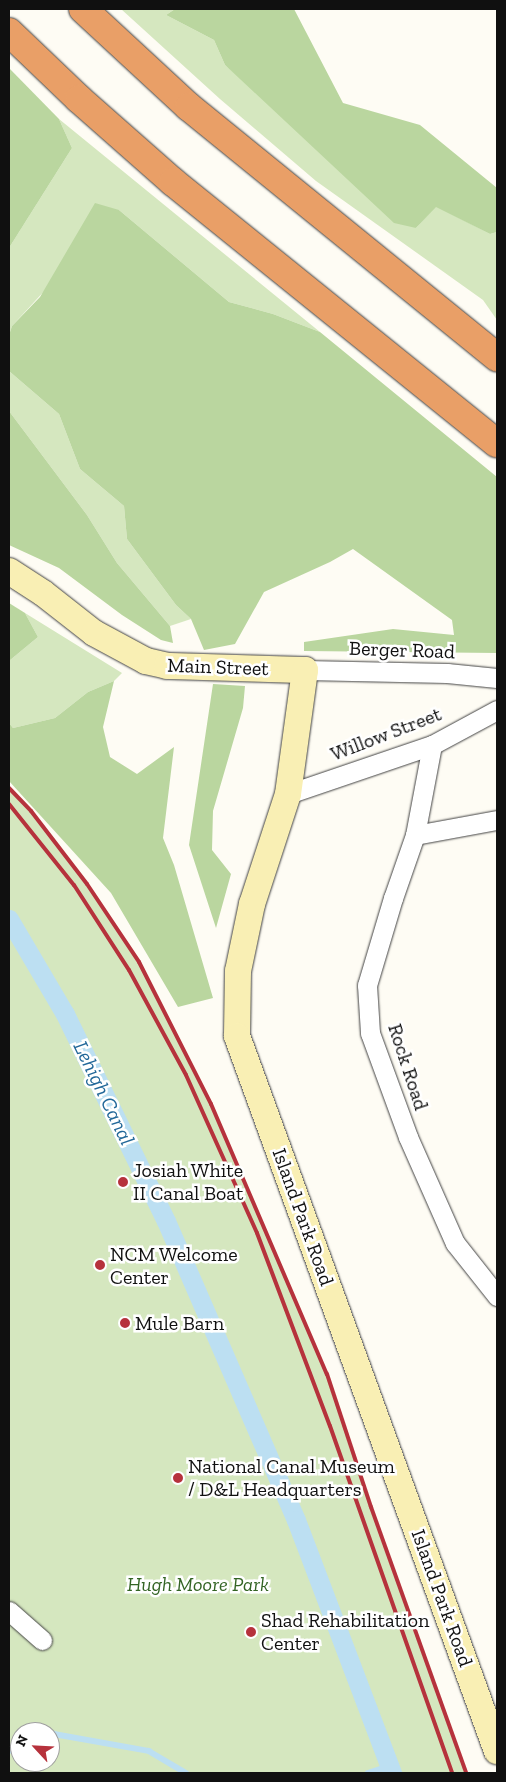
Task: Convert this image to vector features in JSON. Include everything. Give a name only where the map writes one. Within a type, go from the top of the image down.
[{"type":"highway","points":[[83,9],[190,107],[497,357]]},
{"type":"highway","points":[[9,32],[79,99],[172,182],[497,443]]},
{"type":"main road","name":"Main Street","points":[[9,571],[43,593],[94,633],[146,661],[167,666],[305,670]]},
{"type":"main road","name":"Island Park Road","points":[[305,670],[288,794],[252,904],[238,971],[237,1036],[497,1751]]},
{"type":"street","name":"Berger Road","points":[[305,670],[447,673],[497,678]]},
{"type":"street","name":"Willow Street","points":[[288,794],[432,745],[497,710]]},
{"type":"street","name":"Rock Road","points":[[432,745],[415,835],[392,898],[367,985],[370,1033],[408,1137],[455,1243],[497,1296]]},
{"type":"street","points":[[415,835],[497,820]]},
{"type":"street","points":[[9,1611],[42,1640]]},
{"type":"green space","points":[[121,9],[175,9],[166,15],[214,40],[225,65],[416,228],[436,206],[490,234],[497,232],[497,320],[483,300],[316,181],[220,99]]},
{"type":"green space","points":[[175,9],[294,9],[343,103],[420,125],[497,188],[497,232],[490,234],[436,207],[416,228],[394,223],[225,65],[214,40],[166,15]]},
{"type":"green space","points":[[9,68],[59,119],[72,148],[9,248]]},
{"type":"green space","points":[[59,119],[320,332],[273,314],[229,302],[119,210],[12,326],[9,335],[9,248],[72,148]]},
{"type":"green space","points":[[95,203],[119,210],[229,302],[273,314],[320,332],[497,477],[497,653],[304,651],[304,642],[393,629],[454,635],[452,620],[353,549],[330,562],[264,592],[235,644],[204,650],[191,619],[176,605],[127,539],[124,506],[80,469],[59,414],[9,371],[9,335],[12,326],[40,297]]},
{"type":"green space","points":[[9,371],[59,414],[80,469],[124,506],[127,539],[176,605],[191,619],[170,626],[117,563],[87,515],[9,411]]},
{"type":"green space","points":[[9,411],[87,515],[117,563],[170,626],[173,643],[161,640],[122,615],[59,568],[9,545]]},
{"type":"green space","points":[[9,603],[25,613],[38,637],[9,661]]},
{"type":"green space","points":[[25,613],[122,673],[114,681],[88,692],[55,718],[13,728],[9,723],[9,661],[38,637]]},
{"type":"green space","points":[[114,681],[103,727],[110,757],[137,774],[174,747],[163,838],[174,865],[213,998],[178,1007],[111,893],[9,781],[9,723],[13,728],[55,718],[88,692]]},
{"type":"green space","points":[[213,684],[245,686],[243,708],[213,811],[212,850],[231,874],[216,928],[189,845]]},
{"type":"green space","name":"Hugh Moore Park","points":[[9,788],[31,811],[87,884],[139,962],[211,1104],[327,1374],[371,1507],[466,1773],[9,1773]]},
{"type":"waterway","name":"Lehigh Canal","points":[[9,919],[65,1014],[166,1221],[296,1520],[392,1773]]},
{"type":"waterway","points":[[60,1735],[149,1751],[186,1773]]},
{"type":"waterway","points":[[368,1773],[389,1766]]},
{"type":"railway","points":[[9,788],[31,811],[87,884],[139,962],[211,1104],[327,1374],[371,1507],[466,1773]]},
{"type":"railway","points":[[9,804],[74,885],[129,970],[186,1075],[257,1233],[330,1426],[452,1773]]},
{"type":"place","name":"Josiah White II Canal Boat","points":[[123,1182]]},
{"type":"place","name":"NCM Welcome Center","points":[[100,1265]]},
{"type":"place","name":"Mule Barn","points":[[125,1323]]},
{"type":"place","name":"National Canal Museum / D&L Headquarters","points":[[178,1478]]},
{"type":"place","name":"Shad Rehabilitation Center","points":[[251,1632]]}]
